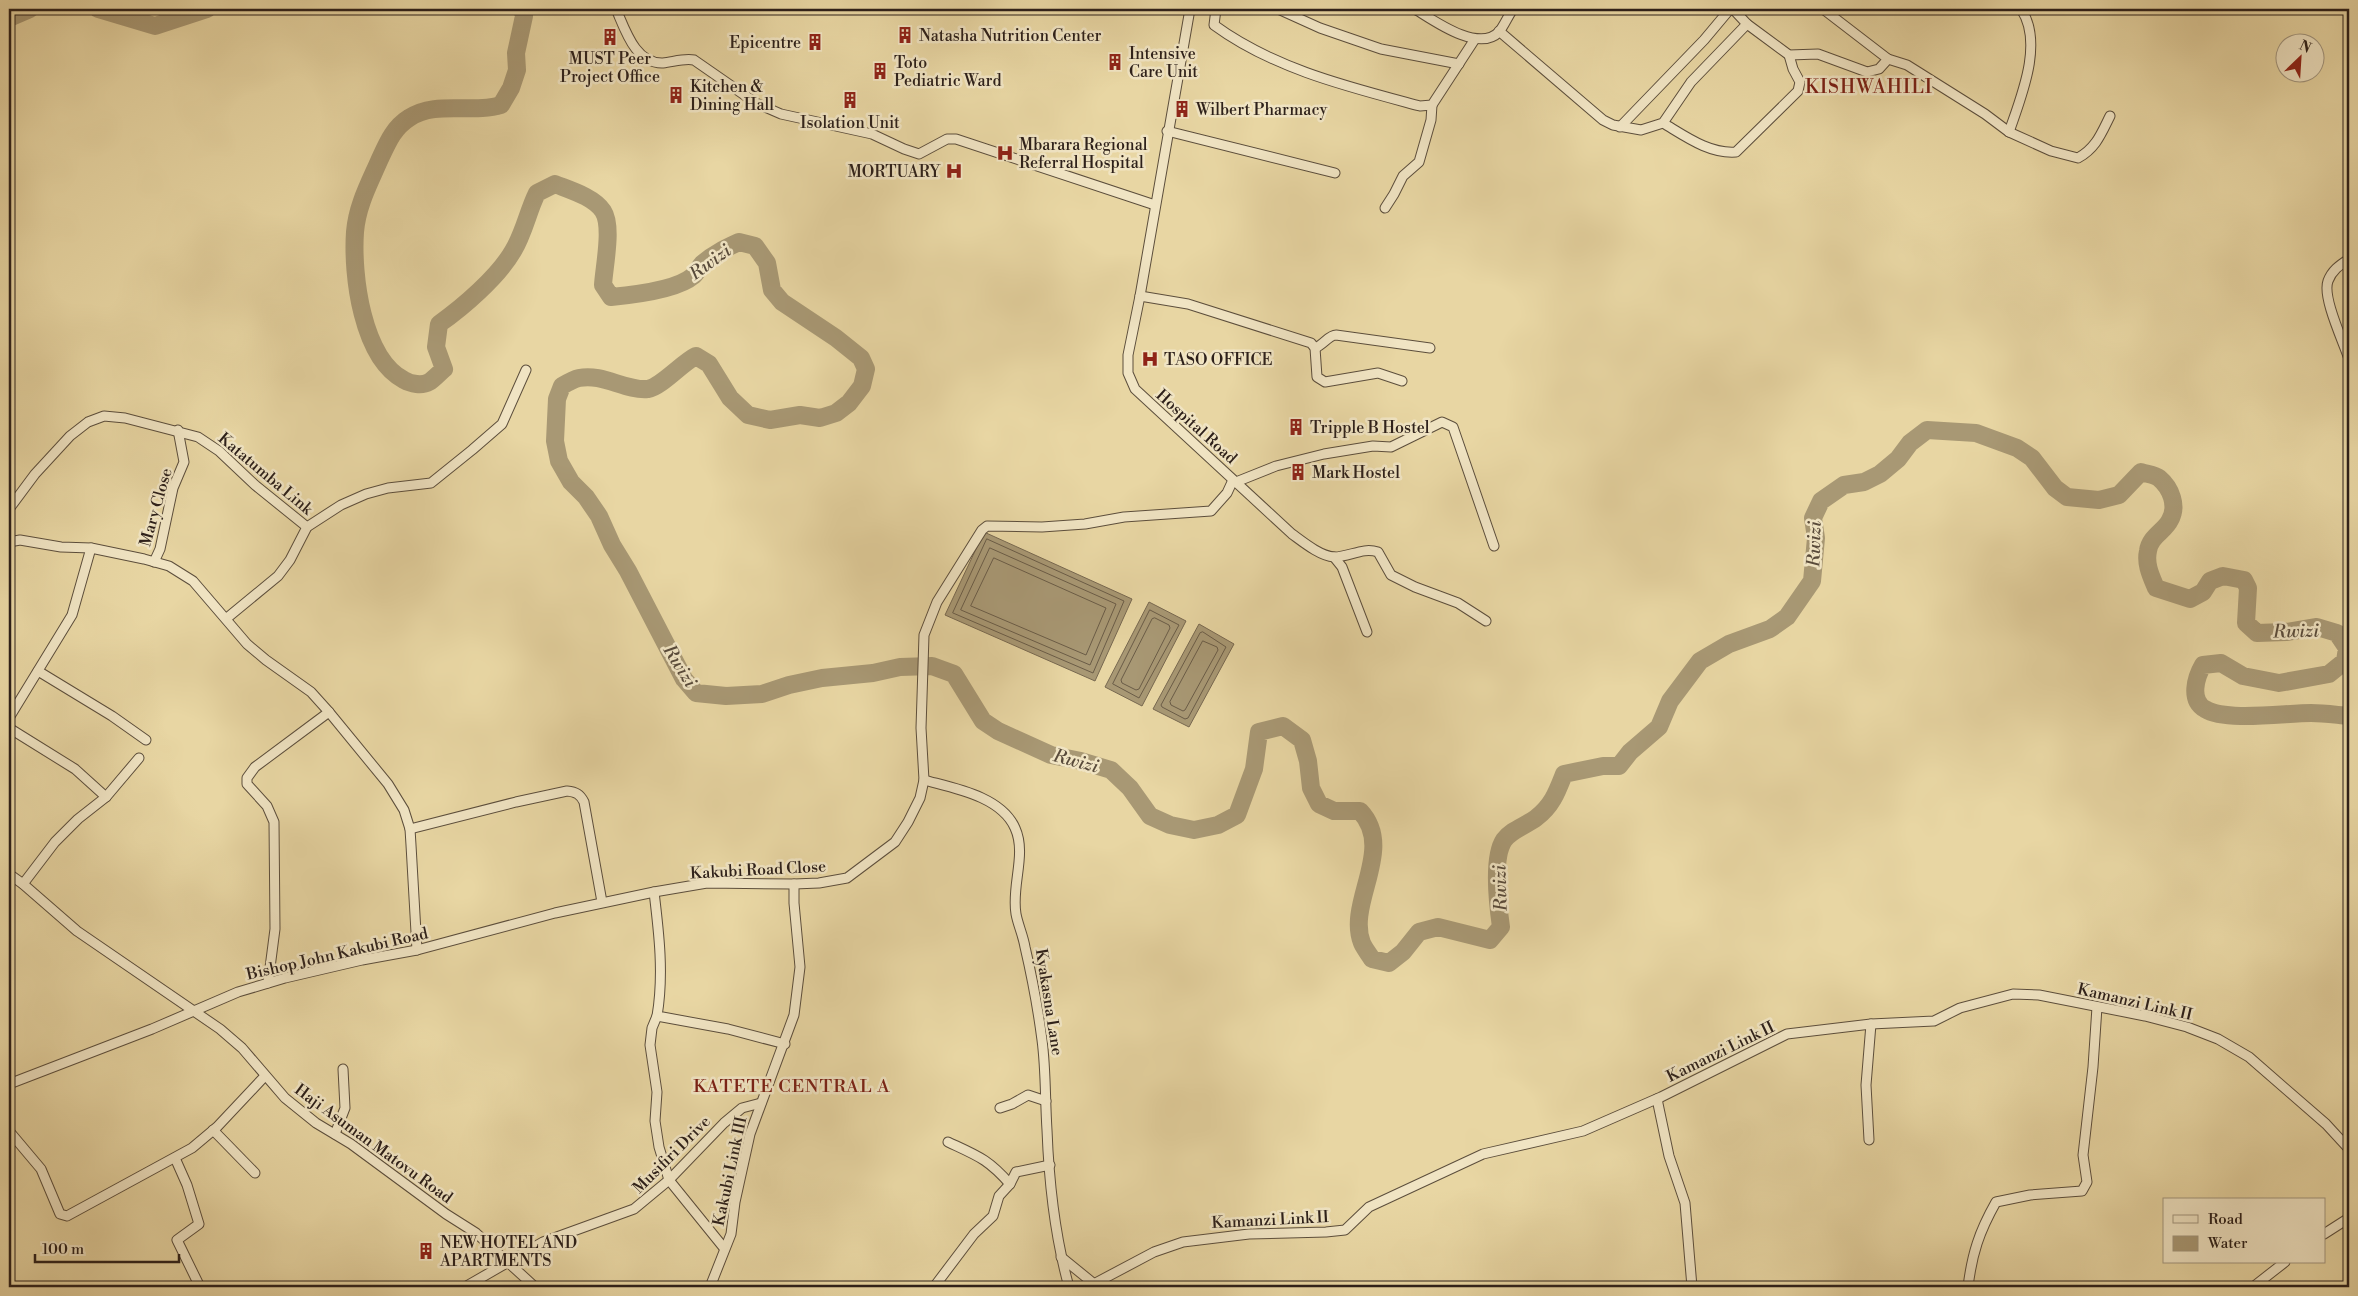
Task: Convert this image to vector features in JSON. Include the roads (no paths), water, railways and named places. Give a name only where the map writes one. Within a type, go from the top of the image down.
[{"type":"street","points":[[616,9],[633,45],[646,59],[661,63],[694,60],[756,103],[781,114],[872,134],[904,149],[920,154],[948,139],[956,139],[1155,205]]},
{"type":"street","name":"Hospital Road","points":[[1190,9],[1128,355],[1128,373],[1135,389],[1292,534],[1313,549],[1334,557]]},
{"type":"street","points":[[1216,9],[1214,25],[1268,57],[1335,84],[1420,106],[1432,106]]},
{"type":"street","points":[[1278,9],[1320,28],[1381,49],[1459,64]]},
{"type":"street","points":[[1415,9],[1448,29],[1475,39],[1491,37],[1499,31],[1512,9]]},
{"type":"street","points":[[1620,127],[1732,9],[1747,24],[1789,55],[1818,54],[1867,72],[1879,69],[1888,59]]},
{"type":"street","points":[[1823,9],[1888,59],[1907,65],[1985,114],[2009,132],[2051,151],[2078,158],[2089,152],[2097,144],[2110,116]]},
{"type":"street","points":[[2009,132],[2031,59],[2028,31],[2021,9]]},
{"type":"street","points":[[1499,31],[1603,120],[1620,127],[1640,130],[1663,123],[1691,82],[1747,24]]},
{"type":"street","points":[[1385,208],[1403,176],[1419,162],[1431,120],[1432,106],[1475,39]]},
{"type":"street","points":[[1663,123],[1708,148],[1723,153],[1736,152],[1798,91],[1800,82],[1792,69],[1789,55]]},
{"type":"street","points":[[1168,131],[1335,172]]},
{"type":"street","points":[[2349,259],[2334,270],[2328,282],[2327,294],[2349,359]]},
{"type":"street","points":[[1140,296],[1188,304],[1311,343],[1315,348],[1317,377],[1325,382],[1330,383],[1378,373],[1402,381]]},
{"type":"street","points":[[1315,348],[1324,345],[1332,335],[1430,348]]},
{"type":"street","points":[[227,618],[278,576],[290,560],[307,528],[341,505],[366,494],[388,488],[431,483],[502,424],[526,370]]},
{"type":"street","name":"Katatumba Link","points":[[9,509],[35,474],[70,436],[88,422],[104,416],[124,418],[178,430],[198,437],[219,451],[255,485],[307,528]]},
{"type":"street","points":[[1235,481],[1276,466],[1324,454],[1372,446],[1391,446],[1442,422],[1453,427],[1494,546]]},
{"type":"street","name":"Mary Close","points":[[154,562],[160,549],[173,488],[184,462],[178,430]]},
{"type":"street","name":"Kakubi Road Close","points":[[654,892],[707,883],[794,884],[819,883],[846,878],[878,857],[895,842],[920,798],[924,780],[920,728],[924,635],[937,602],[972,543],[987,526],[1042,527],[1085,524],[1124,517],[1202,513],[1210,511],[1219,504],[1235,481]]},
{"type":"street","points":[[9,542],[20,540],[62,547],[91,548],[169,566],[193,581],[227,618],[247,644],[311,692],[388,784],[404,810],[410,829],[418,950]]},
{"type":"street","points":[[9,718],[72,615],[91,548]]},
{"type":"street","points":[[1368,632],[1342,567],[1334,557],[1360,551],[1371,550],[1378,552],[1391,575],[1415,587],[1458,603],[1486,621]]},
{"type":"street","points":[[38,671],[112,716],[146,740]]},
{"type":"street","points":[[268,983],[276,929],[274,822],[267,806],[246,784],[247,778],[255,767],[329,712]]},
{"type":"street","points":[[9,728],[74,769],[106,797]]},
{"type":"street","points":[[24,884],[55,842],[78,819],[106,797],[139,758]]},
{"type":"street","name":"Kyakasna Lane","points":[[924,780],[990,802],[1006,814],[1015,827],[1020,847],[1015,885],[1016,913],[1025,945],[1042,1038],[1050,1164],[1061,1257],[1069,1287]]},
{"type":"street","points":[[410,829],[516,802],[567,791],[575,792],[581,796],[584,802],[602,902]]},
{"type":"street","name":"Haji Asuman Matovu Road","points":[[9,874],[24,884],[78,932],[220,1029],[242,1048],[264,1077],[285,1098],[316,1123],[335,1134],[476,1233],[510,1262],[535,1287]]},
{"type":"street","name":"Kakubi Link III","points":[[710,1287],[724,1248],[732,1234],[742,1166],[750,1134],[785,1044],[794,1015],[800,967],[794,884]]},
{"type":"street","points":[[654,892],[661,952],[660,1001],[652,1028],[650,1045],[657,1092],[656,1120],[659,1147],[669,1180],[724,1248]]},
{"type":"street","name":"Bishop John Kakubi Road","points":[[9,1084],[152,1029],[238,992],[268,983],[362,960],[418,950],[602,902],[654,892]]},
{"type":"street","name":"Kamanzi Link II","points":[[1091,1285],[1154,1252],[1183,1242],[1249,1234],[1345,1230],[1369,1207],[1483,1154],[1583,1131],[1657,1099],[1787,1034],[1871,1024],[1934,1021],[1960,1008],[2014,994],[2039,995],[2145,1016],[2187,1027],[2218,1039],[2249,1057],[2326,1124],[2349,1149]]},
{"type":"street","points":[[1968,1287],[1972,1255],[1982,1227],[1996,1202],[2030,1195],[2074,1193],[2082,1191],[2087,1182],[2083,1155],[2093,1067],[2097,1007]]},
{"type":"street","points":[[657,1016],[679,1022],[712,1025],[785,1044]]},
{"type":"street","points":[[1869,1140],[1866,1084],[1871,1024]]},
{"type":"street","points":[[335,1134],[344,1108],[343,1069]]},
{"type":"street","points":[[9,1131],[41,1170],[60,1214],[67,1216],[192,1148],[213,1130],[264,1077]]},
{"type":"street","points":[[1000,1108],[1028,1095],[1046,1101]]},
{"type":"street","points":[[1657,1099],[1669,1156],[1685,1203],[1692,1287]]},
{"type":"street","name":"Musifiri Drive","points":[[465,1287],[543,1242],[634,1210],[652,1197],[724,1123],[742,1108],[761,1103]]},
{"type":"street","points":[[213,1130],[255,1173]]},
{"type":"street","points":[[948,1142],[984,1159],[994,1166],[1010,1184]]},
{"type":"street","points":[[175,1158],[187,1185],[198,1224],[177,1240],[200,1287]]},
{"type":"street","points":[[934,1287],[974,1234],[993,1216],[999,1196],[1010,1184],[1016,1172],[1050,1164]]},
{"type":"street","points":[[2326,1233],[2349,1218]]},
{"type":"street","points":[[1061,1257],[1091,1285]]},
{"type":"street","points":[[2253,1287],[2282,1264]]},
{"type":"water","points":[[984,532],[1132,599],[1095,681],[945,615]]},
{"type":"water","points":[[1149,602],[1186,621],[1142,706],[1105,687]]},
{"type":"water","points":[[1199,624],[1234,644],[1189,727],[1153,709]]},
{"type":"waterway","name":"Rwizi","points":[[9,18],[30,9]]},
{"type":"waterway","name":"Rwizi","points":[[98,9],[155,26],[207,9]]},
{"type":"waterway","name":"Rwizi","points":[[522,9],[524,16],[516,53],[517,70],[511,88],[501,105],[478,108],[442,108],[419,113],[409,118],[403,122],[391,137],[364,195],[358,213],[355,232],[355,270],[358,292],[369,335],[378,354],[390,369],[404,380],[420,384],[429,382],[444,369],[436,347],[439,324],[459,309],[498,271],[517,244],[537,193],[555,184],[588,198],[603,211],[606,218],[608,236],[603,285],[611,297],[654,291],[676,285],[693,276],[706,260],[739,242],[755,246],[767,263],[772,290],[782,302],[836,338],[861,358],[866,369],[862,386],[849,403],[836,413],[820,418],[800,415],[770,420],[748,415],[730,398],[709,364],[696,356],[659,384],[648,389],[639,389],[588,377],[573,380],[562,386],[557,399],[555,441],[559,461],[571,482],[586,497],[599,516],[612,545],[628,571],[684,679],[696,693],[726,696],[762,694],[789,685],[822,678],[873,673],[900,667],[932,666],[954,674],[983,721],[998,731],[1051,755],[1111,770],[1130,788],[1150,816],[1170,825],[1194,830],[1218,825],[1237,815],[1254,769],[1259,732],[1283,726],[1302,740],[1308,761],[1311,788],[1319,804],[1334,811],[1360,811],[1370,826],[1373,842],[1372,859],[1360,911],[1359,927],[1362,943],[1372,959],[1389,963],[1403,952],[1419,932],[1438,927],[1490,940],[1501,927],[1497,895],[1497,870],[1500,848],[1507,836],[1536,818],[1546,809],[1556,793],[1564,774],[1603,766],[1619,766],[1630,752],[1659,727],[1670,701],[1700,661],[1729,644],[1770,629],[1787,617],[1812,581],[1816,538],[1813,518],[1821,501],[1844,485],[1864,482],[1880,474],[1898,459],[1910,443],[1927,430],[1976,433],[2017,448],[2032,458],[2055,488],[2067,497],[2099,500],[2119,495],[2141,472],[2159,478],[2170,492],[2173,509],[2168,524],[2149,546],[2148,565],[2156,588],[2190,599],[2203,592],[2210,581],[2223,576],[2244,580],[2248,588],[2246,623],[2257,633],[2286,632],[2317,627],[2337,633],[2347,648],[2345,661],[2329,674],[2279,683],[2243,676],[2221,663],[2203,665],[2195,688],[2195,694],[2200,705],[2215,713],[2227,715],[2256,716],[2311,713],[2349,716]]},
{"type":"place","name":"Natasha Nutrition Center","points":[[905,35]]},
{"type":"place","name":"MUST Peer Project Office","points":[[610,37]]},
{"type":"place","name":"Epicentre","points":[[815,42]]},
{"type":"place","name":"Intensive Care Unit","points":[[1115,62]]},
{"type":"place","name":"Toto Pediatric Ward","points":[[880,71]]},
{"type":"place","name":"Kitchen & Dining Hall","points":[[676,95]]},
{"type":"place","name":"Isolation Unit","points":[[850,100]]},
{"type":"place","name":"Wilbert Pharmacy","points":[[1182,109]]},
{"type":"place","name":"Mbarara Regional Referral Hospital","points":[[1005,153]]},
{"type":"place","name":"MORTUARY","points":[[954,171]]},
{"type":"place","name":"TASO OFFICE","points":[[1150,359]]},
{"type":"place","name":"Tripple B Hostel","points":[[1296,427]]},
{"type":"place","name":"Mark Hostel","points":[[1298,472]]},
{"type":"place","name":"NEW HOTEL AND APARTMENTS","points":[[426,1251]]},
{"type":"district","name":"KISHWAHILI","points":[[1869,86]]},
{"type":"district","name":"KATETE CENTRAL A","points":[[792,1086]]}]
